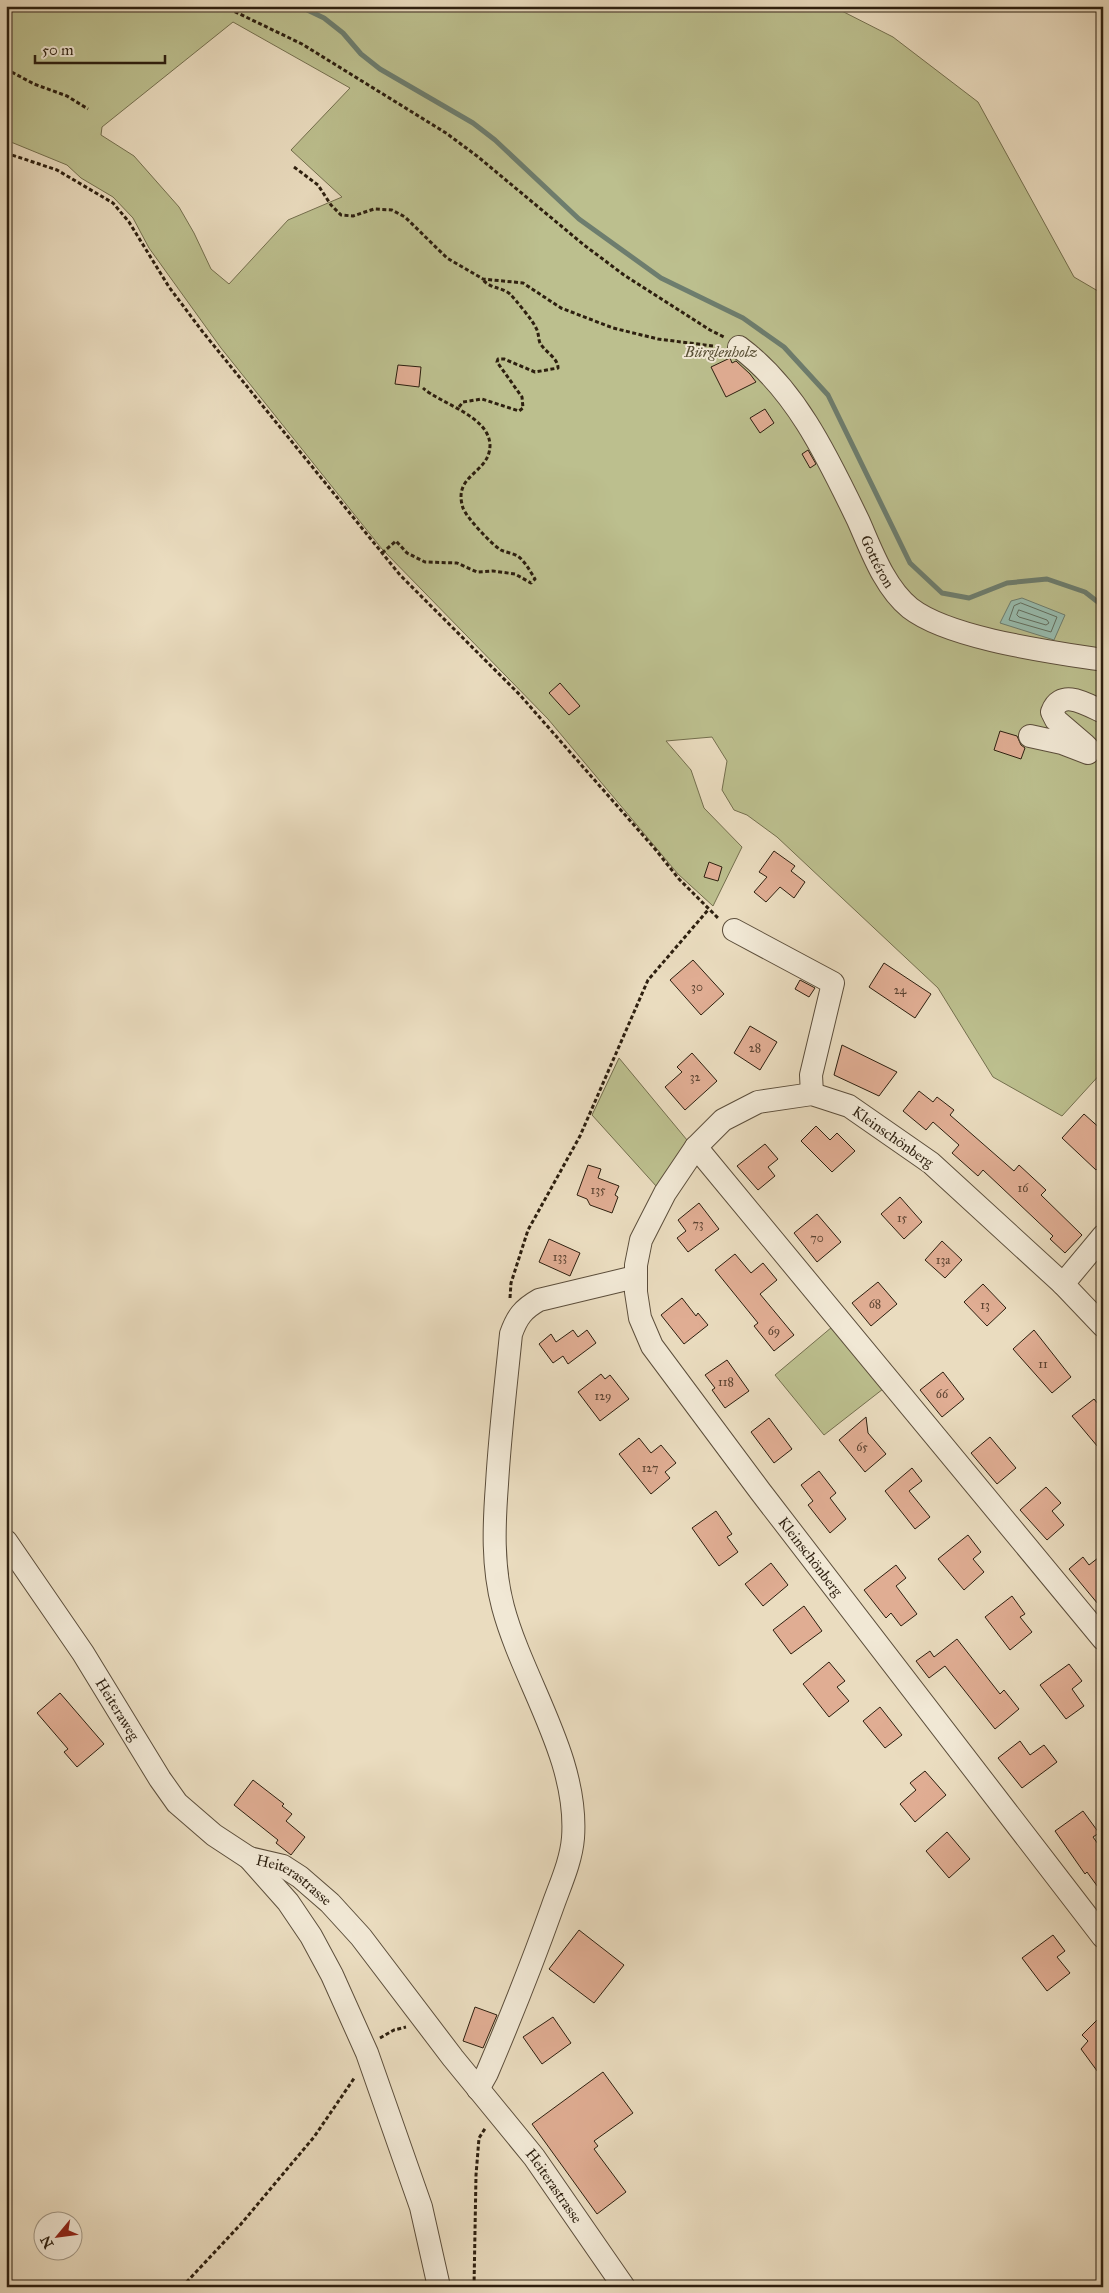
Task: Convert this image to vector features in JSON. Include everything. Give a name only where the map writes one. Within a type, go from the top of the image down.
[{"type":"street","name":"Gottéron","points":[[739,347],[776,380],[796,405],[848,498],[886,579],[910,608],[952,629],[1009,643],[1103,660]]},
{"type":"street","points":[[1030,736],[1062,743],[1088,753],[1088,748],[1056,720],[1052,712],[1058,701],[1065,698],[1075,700],[1103,712]]},
{"type":"street","points":[[734,930],[833,983],[811,1074],[812,1094]]},
{"type":"street","name":"Kleinschönberg","points":[[1103,1326],[1063,1284],[931,1163],[849,1106],[812,1094],[758,1102],[723,1120],[696,1147],[665,1193],[641,1240],[635,1277],[640,1318],[652,1346],[760,1491],[1103,1937]]},
{"type":"street","points":[[696,1147],[1103,1639]]},
{"type":"street","points":[[1063,1284],[1103,1236]]},
{"type":"street","points":[[478,2089],[488,2074],[546,1927],[567,1867],[573,1840],[574,1813],[568,1779],[513,1639],[503,1605],[496,1568],[494,1524],[511,1334],[517,1316],[528,1306],[539,1300],[635,1277]]},
{"type":"street","name":"Heiteraweg","points":[[6,1541],[83,1653],[177,1803],[214,1835],[249,1858]]},
{"type":"street","name":"Heiterastrasse","points":[[249,1858],[268,1860],[283,1866],[315,1888],[361,1938],[478,2089],[540,2165],[624,2287]]},
{"type":"street","name":"Heiterastrasse","points":[[249,1858],[288,1902],[312,1936],[367,2053],[420,2206],[439,2287]]},
{"type":"path","points":[[223,6],[302,44],[446,133],[624,275],[739,347]]},
{"type":"path","points":[[6,69],[34,84],[67,96],[88,109]]},
{"type":"path","points":[[6,153],[57,170],[113,203],[129,222],[169,287],[202,332],[400,575],[520,696],[709,911],[648,980],[580,1136],[528,1230],[511,1283],[510,1307],[517,1316]]},
{"type":"path","points":[[294,167],[318,185],[331,205],[341,215],[353,216],[374,209],[392,210],[405,217],[447,258],[483,279],[494,289],[502,289],[511,295],[532,321],[541,344],[558,364],[558,368],[535,372],[498,358],[497,362],[522,397],[523,408],[519,412],[482,399],[463,402],[458,407]]},
{"type":"path","points":[[483,279],[522,283],[561,308],[613,328],[658,339],[731,350],[739,347]]},
{"type":"path","points":[[382,553],[396,541],[407,553],[425,562],[457,563],[477,572],[493,570],[516,574],[531,583],[535,579],[518,556],[500,549],[463,509],[460,493],[466,479],[480,467],[488,456],[490,444],[486,431],[458,407],[432,396],[423,388]]},
{"type":"path","points":[[182,2287],[241,2224],[314,2137],[351,2085],[374,2042],[394,2030],[426,2023]]},
{"type":"path","points":[[474,2287],[476,2174],[479,2138],[496,2111]]},
{"type":"green space","name":"Bürglenholz","points":[[6,6],[832,6],[893,37],[978,102],[1074,277],[1103,294],[1103,1071],[1062,1116],[993,1077],[938,988],[777,837],[747,815],[734,810],[722,790],[727,761],[712,737],[666,741],[691,770],[704,808],[742,847],[713,906],[678,874],[548,719],[382,549],[221,348],[149,248],[133,218],[113,197],[81,178],[67,165],[6,140]],"holes":[[[233,22],[350,88],[291,150],[342,197],[288,220],[229,284],[211,269],[179,207],[134,156],[101,135],[102,127]]]},
{"type":"green space","points":[[619,1058],[687,1140],[657,1187],[592,1115]]},
{"type":"green space","points":[[832,1327],[883,1389],[824,1435],[775,1375]]},
{"type":"water","points":[[1022,598],[1065,615],[1054,640],[1000,623],[1011,601]]},
{"type":"building","points":[[730,358],[732,363],[736,361],[756,382],[726,397],[711,367]]},
{"type":"building","points":[[398,365],[421,367],[419,387],[395,384]]},
{"type":"building","points":[[765,409],[774,423],[760,433],[750,418]]},
{"type":"building","points":[[808,450],[816,464],[810,468],[802,454]]},
{"type":"building","points":[[560,683],[580,706],[569,715],[549,693]]},
{"type":"building","points":[[1000,731],[1017,736],[1021,745],[1025,748],[1021,759],[994,750]]},
{"type":"building","points":[[774,851],[795,866],[791,871],[805,882],[794,898],[780,887],[766,902],[754,892],[767,877],[759,872]]},
{"type":"building","points":[[709,862],[722,867],[718,881],[704,877]]},
{"type":"building","points":[[693,960],[724,994],[701,1015],[670,980]]},
{"type":"building","points":[[884,963],[931,994],[915,1018],[869,987]]},
{"type":"building","points":[[800,980],[815,988],[809,997],[795,989]]},
{"type":"building","points":[[750,1026],[777,1042],[760,1070],[734,1053]]},
{"type":"building","points":[[842,1045],[897,1072],[879,1096],[834,1075]]},
{"type":"building","points":[[692,1053],[717,1081],[685,1110],[665,1087],[682,1072],[677,1067]]},
{"type":"building","points":[[919,1091],[933,1102],[937,1097],[954,1110],[950,1115],[1014,1171],[1019,1165],[1046,1190],[1041,1195],[1082,1235],[1065,1253],[1050,1239],[1053,1236],[983,1170],[978,1176],[952,1153],[959,1145],[933,1122],[926,1130],[903,1111]]},
{"type":"building","points":[[1084,1114],[1103,1131],[1103,1163],[1096,1170],[1062,1138]]},
{"type":"building","points":[[816,1126],[830,1140],[837,1133],[855,1151],[832,1172],[801,1141]]},
{"type":"building","points":[[765,1144],[778,1159],[768,1167],[775,1176],[758,1190],[737,1166]]},
{"type":"building","points":[[588,1165],[601,1169],[598,1178],[619,1186],[615,1195],[618,1197],[612,1213],[590,1205],[587,1199],[577,1195]]},
{"type":"building","points":[[900,1197],[922,1222],[904,1239],[881,1214]]},
{"type":"building","points":[[699,1203],[719,1229],[688,1252],[677,1238],[686,1231],[678,1220]]},
{"type":"building","points":[[817,1214],[841,1242],[817,1262],[794,1233]]},
{"type":"building","points":[[549,1239],[580,1253],[570,1276],[539,1262]]},
{"type":"building","points":[[942,1241],[962,1260],[945,1278],[925,1260]]},
{"type":"building","points":[[735,1254],[751,1273],[763,1263],[777,1280],[760,1294],[794,1335],[774,1351],[754,1326],[758,1323],[715,1270]]},
{"type":"building","points":[[878,1282],[897,1304],[871,1326],[852,1303]]},
{"type":"building","points":[[983,1284],[1006,1308],[987,1326],[964,1302]]},
{"type":"building","points":[[682,1298],[696,1316],[698,1313],[708,1325],[684,1344],[661,1315]]},
{"type":"building","points":[[573,1330],[578,1337],[587,1330],[596,1343],[568,1364],[563,1356],[553,1363],[539,1344],[551,1334],[556,1342]]},
{"type":"building","points":[[1034,1330],[1071,1377],[1052,1393],[1013,1349]]},
{"type":"building","points":[[727,1360],[749,1391],[725,1408],[712,1390],[715,1388],[705,1375]]},
{"type":"building","points":[[943,1372],[964,1399],[942,1417],[920,1390]]},
{"type":"building","points":[[601,1374],[605,1379],[610,1375],[629,1399],[600,1421],[578,1392]]},
{"type":"building","points":[[1094,1399],[1103,1410],[1103,1453],[1072,1416]]},
{"type":"building","points":[[866,1417],[868,1433],[886,1454],[865,1472],[839,1440]]},
{"type":"building","points":[[769,1418],[792,1449],[774,1463],[751,1432]]},
{"type":"building","points":[[990,1437],[1016,1468],[997,1484],[971,1453]]},
{"type":"building","points":[[639,1438],[651,1453],[661,1445],[676,1463],[665,1472],[670,1478],[651,1494],[619,1454]]},
{"type":"building","points":[[912,1468],[922,1481],[909,1491],[930,1517],[915,1529],[885,1491]]},
{"type":"building","points":[[819,1471],[836,1493],[830,1498],[846,1519],[830,1533],[808,1505],[813,1501],[801,1485]]},
{"type":"building","points":[[1046,1487],[1061,1503],[1052,1511],[1064,1525],[1047,1540],[1020,1510]]},
{"type":"building","points":[[716,1511],[732,1534],[727,1537],[738,1552],[719,1566],[692,1528]]},
{"type":"building","points":[[968,1535],[981,1552],[973,1559],[984,1572],[964,1590],[938,1559]]},
{"type":"building","points":[[1103,1554],[1103,1610],[1069,1569],[1083,1557],[1089,1565]]},
{"type":"building","points":[[771,1563],[788,1585],[763,1606],[745,1584]]},
{"type":"building","points":[[896,1565],[906,1578],[896,1586],[917,1614],[901,1626],[891,1613],[886,1618],[864,1590]]},
{"type":"building","points":[[1012,1596],[1025,1614],[1020,1617],[1032,1632],[1010,1650],[985,1617]]},
{"type":"building","points":[[804,1606],[822,1631],[791,1654],[773,1630]]},
{"type":"building","points":[[957,1639],[1000,1694],[1004,1690],[1019,1709],[995,1729],[945,1666],[929,1678],[916,1661],[930,1651],[934,1657]]},
{"type":"building","points":[[829,1662],[845,1681],[837,1687],[849,1701],[829,1717],[803,1684]]},
{"type":"building","points":[[1069,1664],[1082,1681],[1072,1689],[1084,1706],[1066,1719],[1040,1685]]},
{"type":"building","points":[[60,1693],[104,1744],[77,1767],[64,1752],[68,1749],[37,1713]]},
{"type":"building","points":[[880,1707],[902,1735],[885,1748],[863,1721]]},
{"type":"building","points":[[1020,1741],[1030,1755],[1044,1745],[1057,1762],[1022,1788],[998,1758]]},
{"type":"building","points":[[925,1771],[946,1795],[915,1822],[900,1804],[916,1790],[910,1783]]},
{"type":"building","points":[[253,1780],[284,1804],[282,1806],[292,1814],[286,1821],[305,1837],[291,1855],[276,1843],[278,1840],[234,1805]]},
{"type":"building","points":[[1083,1811],[1099,1833],[1093,1837],[1103,1851],[1103,1894],[1087,1872],[1085,1874],[1055,1831]]},
{"type":"building","points":[[947,1832],[970,1859],[949,1878],[926,1851]]},
{"type":"building","points":[[579,1930],[624,1965],[594,2003],[549,1969]]},
{"type":"building","points":[[1053,1935],[1065,1951],[1057,1957],[1070,1973],[1047,1991],[1022,1958]]},
{"type":"building","points":[[475,2007],[497,2015],[483,2048],[463,2041]]},
{"type":"building","points":[[1103,2014],[1103,2079],[1081,2049],[1088,2041],[1082,2035]]},
{"type":"building","points":[[553,2017],[571,2043],[542,2064],[523,2037]]},
{"type":"building","points":[[603,2072],[633,2113],[594,2141],[598,2146],[594,2149],[626,2192],[597,2214],[532,2124]]},
{"type":"waterway","points":[[299,6],[324,18],[343,33],[361,54],[380,69],[473,123],[495,140],[579,219],[661,278],[743,318],[784,347],[828,395],[910,563],[942,593],[969,598],[1007,583],[1047,579],[1085,592],[1103,606]]}]
